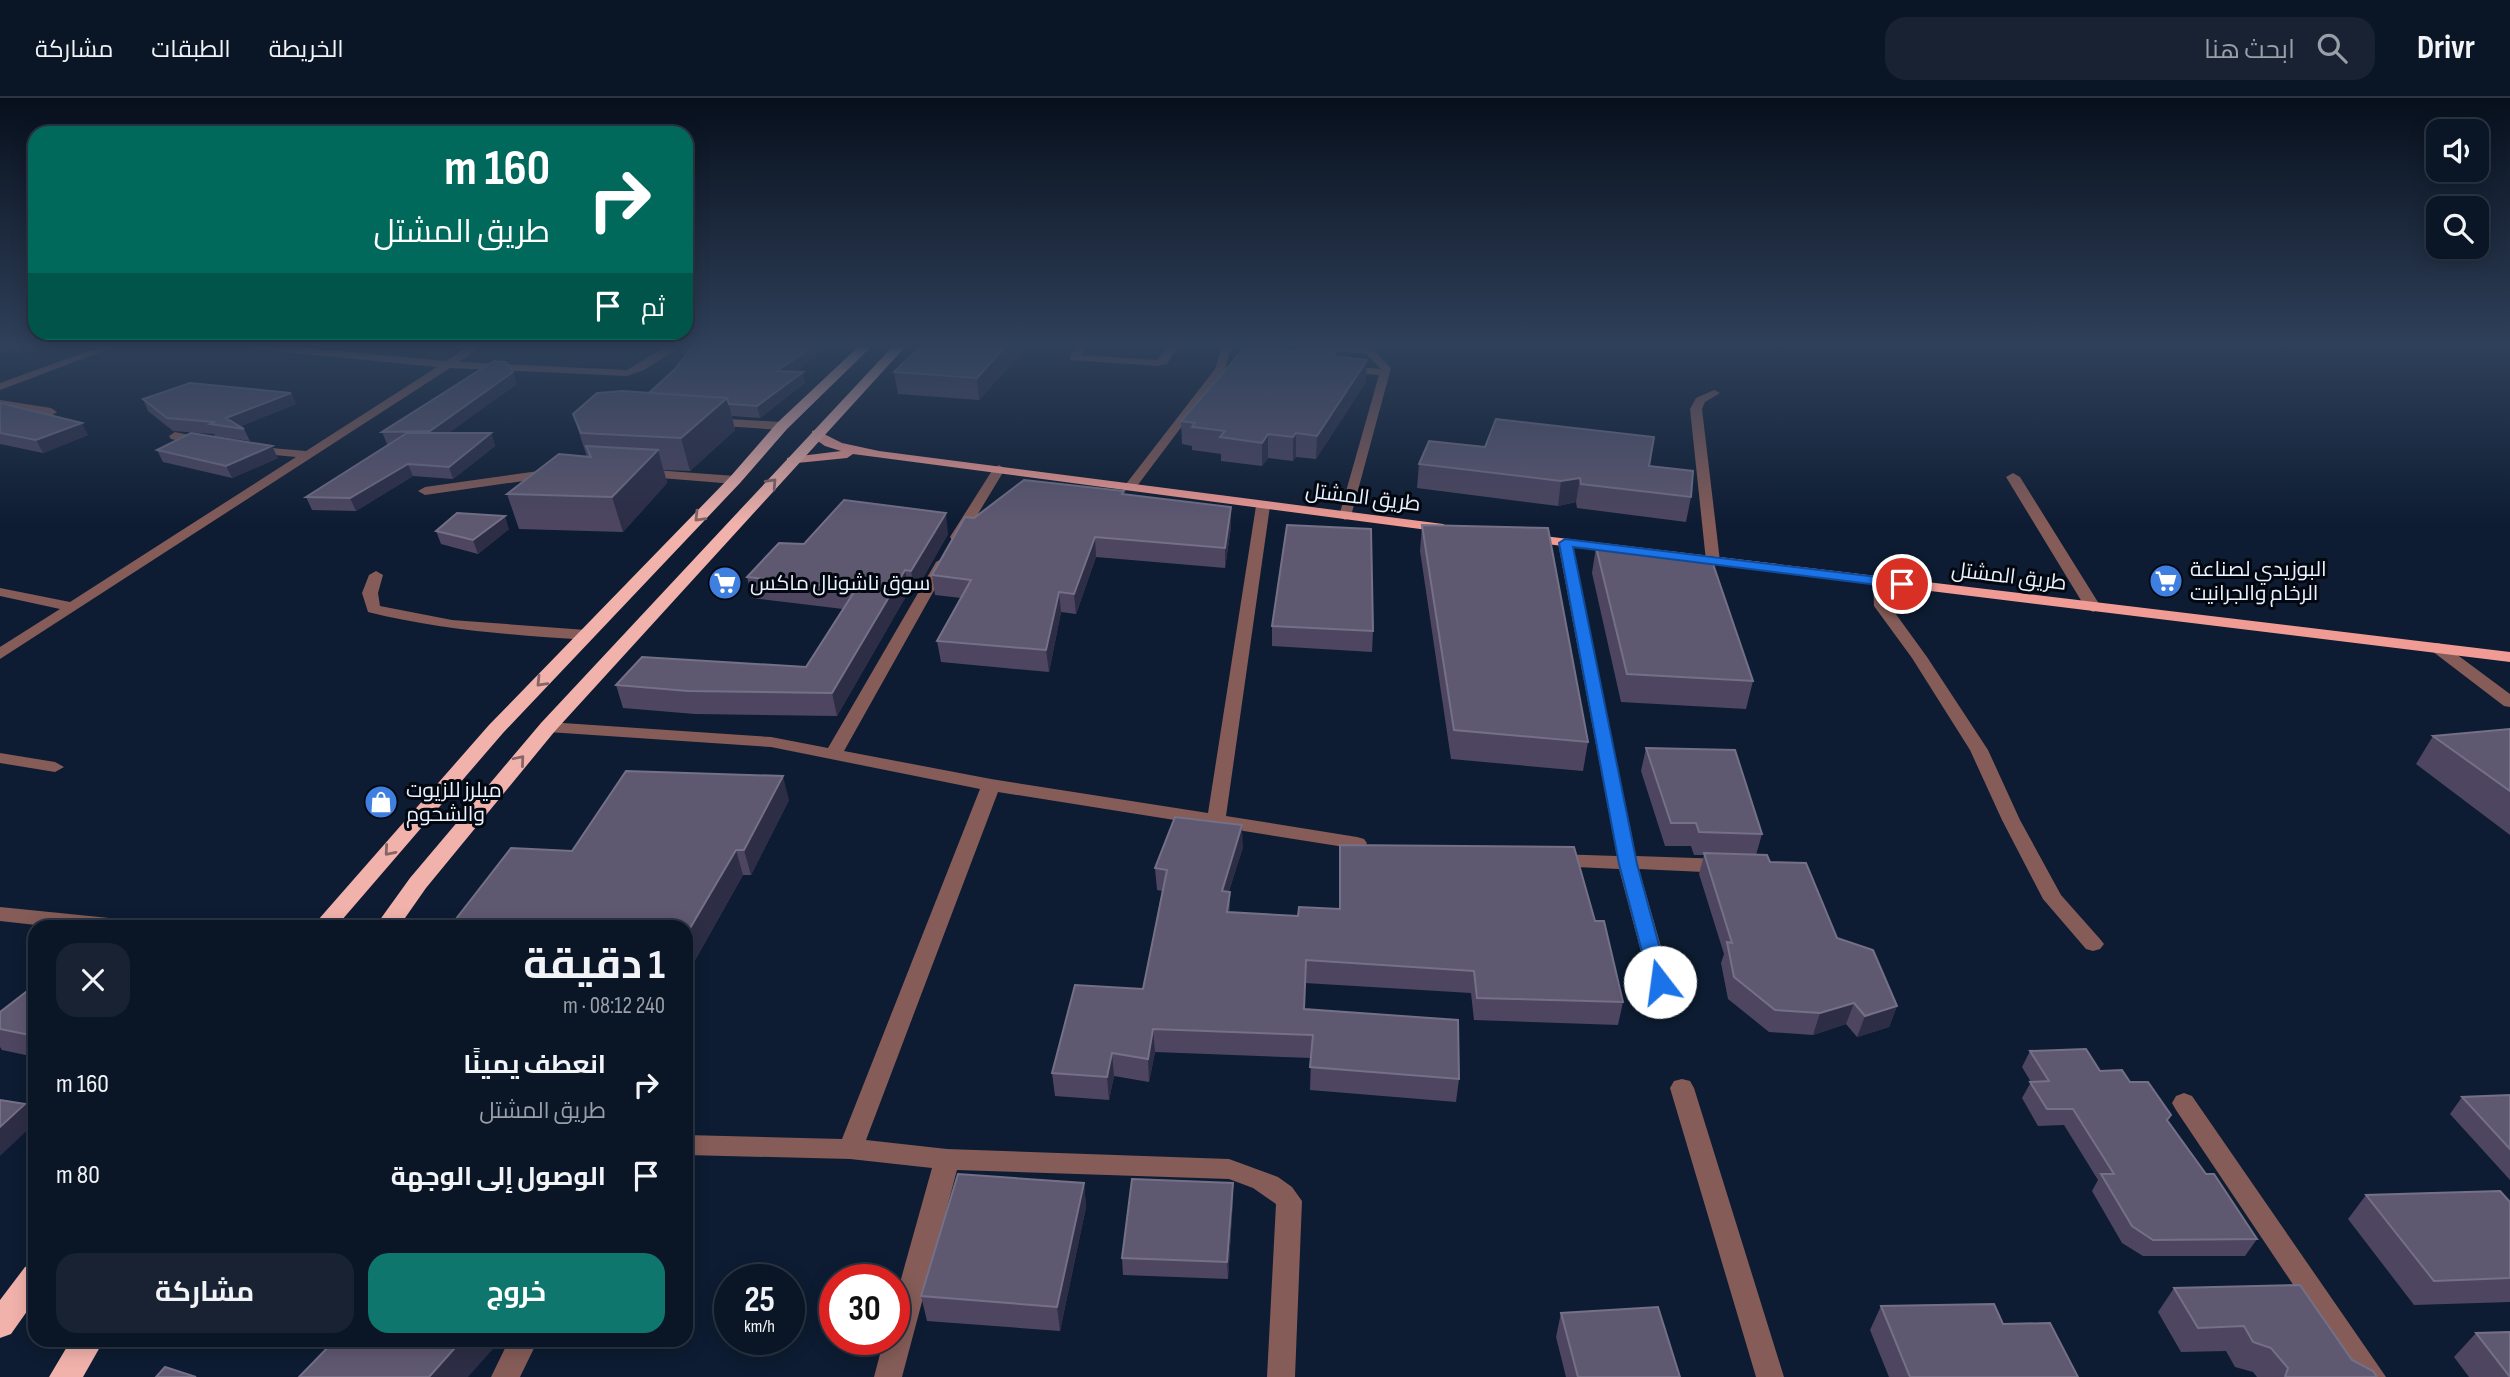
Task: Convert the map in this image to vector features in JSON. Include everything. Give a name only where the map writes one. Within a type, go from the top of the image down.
[{"type":"highway","points":[[329,920],[496,729],[803,406]]},
{"type":"highway","points":[[391,920],[418,883],[548,727],[843,406]]},
{"type":"highway","points":[[0,1325],[28,1286]]},
{"type":"highway","points":[[65,1377],[84,1347]]},
{"type":"main road","name":"طريق المشتل","points":[[816,434],[824,442],[879,455]]},
{"type":"main road","name":"طريق المشتل","points":[[792,461],[834,454],[879,455],[1455,529]]},
{"type":"main road","name":"طريق المشتل","points":[[1510,536],[2510,657]]},
{"type":"street","points":[[11,406],[51,412]]},
{"type":"street","points":[[0,654],[385,406]]},
{"type":"street","points":[[1697,406],[1713,561]]},
{"type":"street","points":[[698,421],[782,426]]},
{"type":"street","points":[[175,436],[215,444]]},
{"type":"street","points":[[242,447],[308,455]]},
{"type":"street","points":[[834,754],[981,495],[999,469]]},
{"type":"street","points":[[425,491],[565,472]]},
{"type":"street","points":[[631,472],[735,480]]},
{"type":"street","points":[[2013,477],[2093,607]]},
{"type":"street","points":[[1216,821],[1263,506]]},
{"type":"street","points":[[1565,543],[1628,864],[1660,982]]},
{"type":"street","points":[[376,575],[370,593],[373,609],[402,617],[463,626],[586,635]]},
{"type":"street","points":[[1880,582],[1882,606],[1919,657],[1979,750],[2011,820],[2053,899],[2093,944]]},
{"type":"street","points":[[0,592],[73,607]]},
{"type":"street","points":[[2438,648],[2510,702]]},
{"type":"street","points":[[548,727],[771,741],[991,785],[1357,844]]},
{"type":"street","points":[[0,758],[55,767]]},
{"type":"street","points":[[850,1149],[991,785]]},
{"type":"street","points":[[1534,860],[1746,866]]},
{"type":"street","points":[[0,914],[60,920]]},
{"type":"street","points":[[1682,1088],[1770,1377]]},
{"type":"street","points":[[2184,1103],[2372,1377]]},
{"type":"street","points":[[693,1145],[850,1149],[947,1159],[1229,1169],[1267,1182],[1289,1201],[1281,1377]]},
{"type":"street","points":[[888,1377],[947,1159]]},
{"type":"street","points":[[505,1377],[520,1347]]},
{"type":"lane","points":[[1129,487],[1192,406]]},
{"type":"lane","points":[[1345,516],[1376,406]]},
{"type":"building","points":[[0,406],[11,406],[82,423],[36,440],[0,433]]},
{"type":"building","points":[[151,406],[258,406],[226,418],[244,429],[210,424],[214,422],[167,418]]},
{"type":"building","points":[[424,406],[466,406],[430,431],[382,432]]},
{"type":"building","points":[[583,406],[718,406],[681,438],[581,433],[573,414]]},
{"type":"building","points":[[1194,406],[1337,406],[1317,436],[1296,433],[1293,437],[1268,434],[1262,443],[1220,437],[1225,431],[1192,427],[1195,423],[1181,421]]},
{"type":"building","points":[[1496,419],[1654,437],[1649,466],[1693,471],[1691,497],[1581,484],[1580,478],[1561,481],[1419,464],[1429,441],[1485,447]]},
{"type":"building","points":[[191,433],[272,446],[226,466],[157,450]]},
{"type":"building","points":[[407,433],[491,433],[449,467],[408,464],[350,498],[306,497]]},
{"type":"building","points":[[586,446],[658,450],[612,497],[507,494],[559,454],[591,457]]},
{"type":"building","points":[[1024,480],[1231,507],[1225,548],[1095,537],[1074,594],[1059,592],[1046,650],[937,641],[971,580],[932,575],[965,517],[974,518]]},
{"type":"building","points":[[844,500],[946,513],[911,571],[905,570],[832,693],[688,691],[616,685],[642,657],[806,667],[856,589],[747,577],[779,543],[804,544]]},
{"type":"building","points":[[457,513],[505,516],[473,540],[436,531]]},
{"type":"building","points":[[1287,525],[1371,529],[1373,631],[1272,626]]},
{"type":"building","points":[[1422,525],[1548,528],[1588,742],[1454,730]]},
{"type":"building","points":[[1596,547],[1713,564],[1753,681],[1627,674]]},
{"type":"building","points":[[2510,729],[2510,791],[2433,736]]},
{"type":"building","points":[[1646,748],[1735,750],[1762,834],[1699,832],[1696,823],[1671,823]]},
{"type":"building","points":[[626,771],[783,776],[744,850],[736,850],[693,923],[693,920],[455,920],[511,848],[572,851]]},
{"type":"building","points":[[1175,817],[1242,825],[1222,891],[1230,892],[1227,912],[1298,916],[1299,907],[1340,909],[1340,845],[1574,847],[1595,921],[1604,921],[1623,1002],[1477,998],[1474,971],[1306,960],[1304,1009],[1458,1020],[1459,1079],[1310,1067],[1313,1035],[1153,1029],[1148,1059],[1112,1053],[1107,1077],[1052,1073],[1075,985],[1143,989],[1167,870],[1155,868]]},
{"type":"building","points":[[1704,853],[1767,855],[1770,862],[1806,863],[1837,938],[1873,950],[1897,1006],[1865,1016],[1854,1003],[1820,1013],[1775,1010],[1734,977],[1727,942],[1732,943]]},
{"type":"building","points":[[28,990],[28,1035],[0,1029],[0,1012]]},
{"type":"building","points":[[2086,1049],[2100,1071],[2122,1070],[2130,1082],[2148,1082],[2171,1115],[2167,1120],[2206,1174],[2214,1174],[2257,1239],[2153,1240],[2132,1226],[2101,1174],[2114,1174],[2073,1109],[2047,1109],[2030,1082],[2049,1081],[2030,1051]]},
{"type":"building","points":[[2510,1095],[2510,1149],[2462,1097]]},
{"type":"building","points":[[0,1100],[25,1104],[0,1127]]},
{"type":"building","points":[[958,1174],[1084,1183],[1057,1307],[921,1296]]},
{"type":"building","points":[[1132,1179],[1233,1183],[1227,1262],[1122,1258]]},
{"type":"building","points":[[2500,1191],[2510,1202],[2510,1278],[2434,1281],[2366,1195]]},
{"type":"building","points":[[2300,1285],[2352,1360],[2373,1371],[2377,1377],[2285,1377],[2288,1368],[2271,1348],[2253,1342],[2244,1326],[2198,1328],[2174,1288]]},
{"type":"building","points":[[1994,1304],[2003,1324],[2050,1323],[2078,1377],[1910,1377],[1881,1306]]},
{"type":"building","points":[[1658,1307],[1680,1377],[1578,1377],[1561,1313]]},
{"type":"building","points":[[2510,1332],[2510,1377],[2476,1333]]},
{"type":"building","points":[[328,1347],[456,1347],[429,1377],[299,1377]]},
{"type":"building","points":[[165,1367],[196,1377],[156,1377]]},
{"type":"place","name":"البوزيدي لصناعة الرخام والجرانيت","points":[[2166,581]]},
{"type":"place","name":"سوق ناشونال ماكس","points":[[725,583]]},
{"type":"place","name":"ميلرز للزيوت والشحوم","points":[[381,802]]},
{"type":"route","points":[[1660,982],[1628,864],[1565,543],[1902,584]]}]
